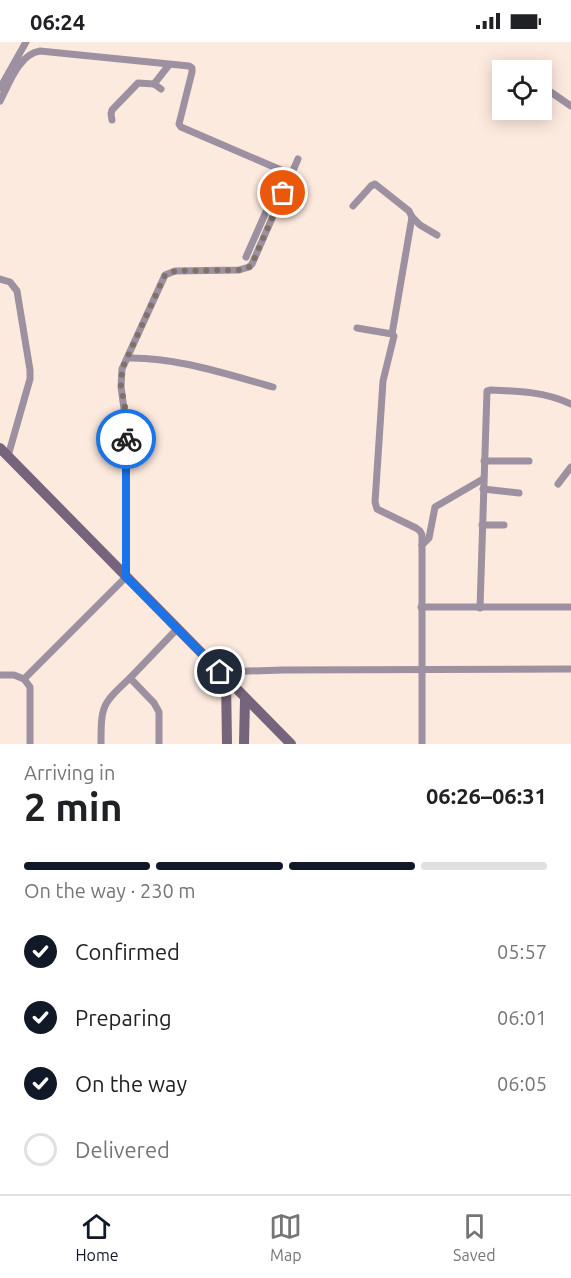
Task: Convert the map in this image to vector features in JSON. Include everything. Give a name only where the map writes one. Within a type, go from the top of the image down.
[{"type":"street","points":[[0,88],[25,44]]},
{"type":"street","points":[[0,101],[21,63],[33,52],[192,68],[179,124],[181,127],[281,170],[281,178],[246,258]]},
{"type":"street","points":[[154,84],[169,65]]},
{"type":"street","points":[[112,120],[112,110],[138,82],[154,84],[162,89]]},
{"type":"street","points":[[552,93],[571,106]]},
{"type":"street","points":[[24,679],[126,577],[126,412],[121,379],[122,369],[161,284],[168,272],[239,270],[249,267],[298,159]]},
{"type":"street","points":[[353,206],[375,184],[408,211],[420,225],[437,235]]},
{"type":"street","points":[[412,217],[392,334],[394,340],[383,381],[375,502],[377,509],[420,531],[422,545],[422,744]]},
{"type":"street","points":[[0,279],[10,282],[17,291],[30,370],[30,379],[4,452],[291,744]]},
{"type":"street","points":[[357,328],[392,334]]},
{"type":"street","points":[[128,358],[208,369],[273,387]]},
{"type":"street","points":[[480,608],[487,393],[489,390],[529,392],[559,398],[571,404]]},
{"type":"street","points":[[484,461],[530,461]]},
{"type":"street","points":[[558,484],[571,467]]},
{"type":"street","points":[[422,545],[429,538],[433,511],[439,503],[483,479]]},
{"type":"street","points":[[483,489],[519,493]]},
{"type":"street","points":[[482,525],[504,525]]},
{"type":"street","points":[[421,607],[571,607]]},
{"type":"street","points":[[101,744],[101,712],[107,699],[177,629]]},
{"type":"street","points":[[223,676],[421,669],[571,669]]},
{"type":"street","points":[[0,675],[14,675],[24,679],[30,687],[30,744]]},
{"type":"street","points":[[223,676],[227,744]]},
{"type":"street","points":[[130,678],[154,703],[159,712],[159,744]]},
{"type":"street","points":[[244,744],[245,699]]},
{"type":"way so far","points":[[126,439],[126,412],[121,387],[122,369],[165,275],[175,271],[239,270],[249,267],[283,193]]},
{"type":"route","points":[[126,439],[126,577],[220,672]]}]
